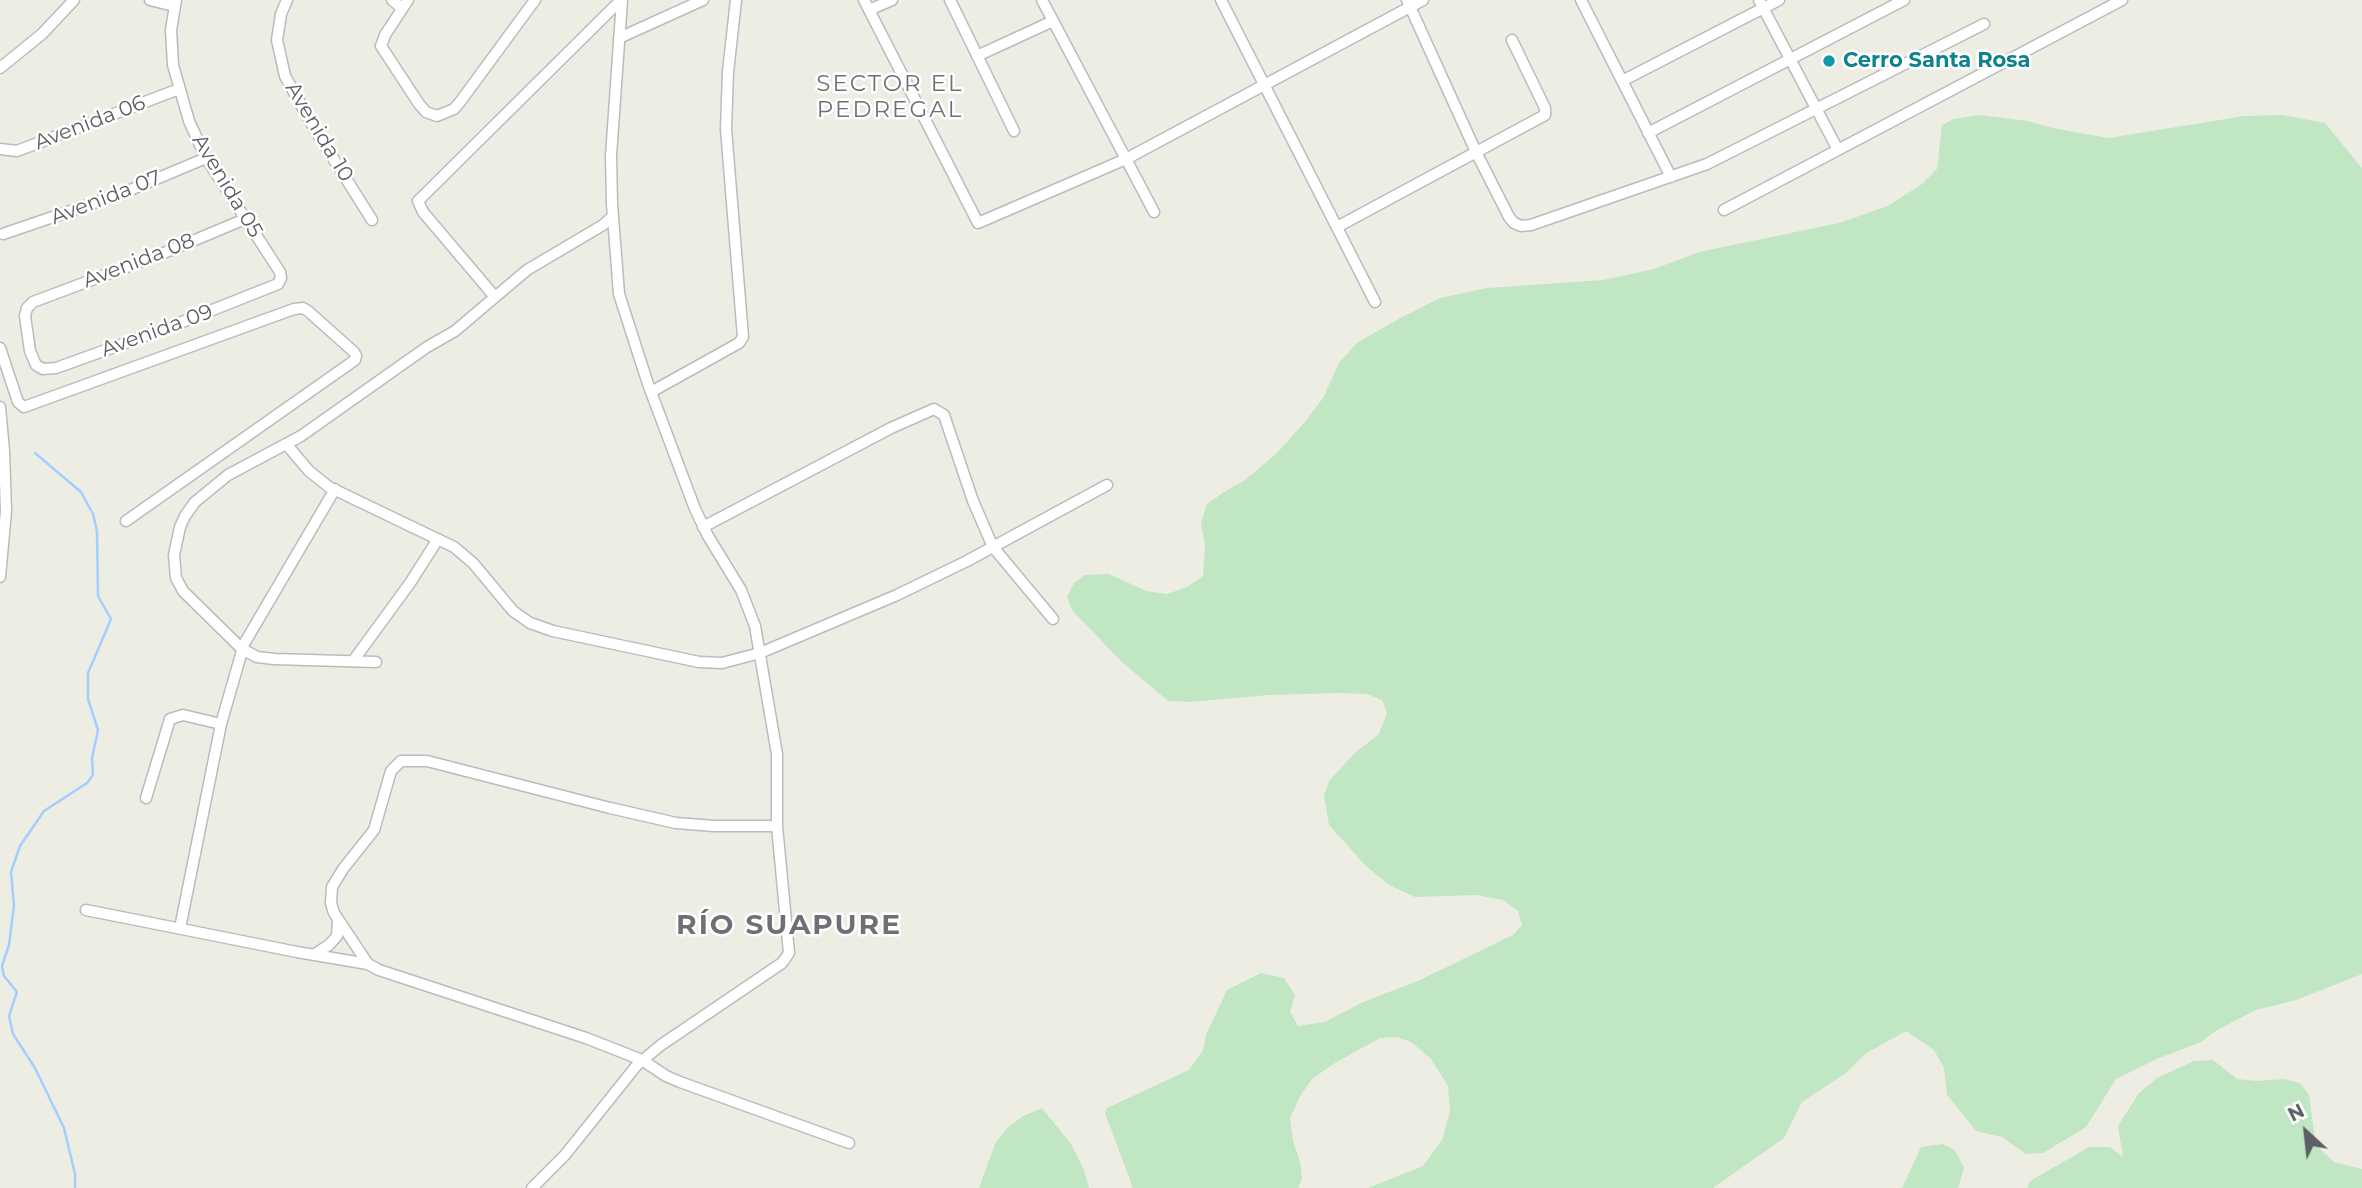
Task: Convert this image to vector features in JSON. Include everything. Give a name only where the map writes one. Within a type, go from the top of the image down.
[{"type":"street","points":[[0,68],[42,34],[74,0]]},
{"type":"street","points":[[150,0],[175,3]]},
{"type":"street","name":"Avenida 10","points":[[286,0],[277,40],[285,76],[314,128],[372,219]]},
{"type":"street","points":[[392,0],[405,4],[382,41],[383,51],[419,104],[426,112],[437,116],[448,112],[460,102],[535,0]]},
{"type":"street","points":[[532,1188],[546,1183],[642,1060],[788,957],[789,949],[777,826],[777,754],[755,626],[746,600],[703,527],[651,392],[620,294],[611,156],[622,0]]},
{"type":"street","points":[[495,297],[423,212],[418,201],[622,0]]},
{"type":"street","points":[[620,38],[703,0]]},
{"type":"street","points":[[651,392],[739,343],[743,337],[726,129],[728,72],[736,0]]},
{"type":"street","points":[[892,0],[866,5],[978,223],[1126,159],[1265,85],[1409,3],[1423,0]]},
{"type":"street","points":[[950,0],[1014,131]]},
{"type":"street","points":[[1042,0],[1154,212]]},
{"type":"street","points":[[1221,0],[1375,302]]},
{"type":"street","points":[[1581,0],[1671,177]]},
{"type":"street","points":[[1622,81],[1761,4],[1779,0]]},
{"type":"street","points":[[1648,132],[1904,0]]},
{"type":"street","points":[[1724,210],[2115,2]]},
{"type":"street","name":"Avenida 05","points":[[175,3],[171,47],[179,89],[189,121],[206,158],[280,272],[278,284]]},
{"type":"street","points":[[1409,3],[1476,152],[1509,217],[1521,226],[1531,225],[1671,177],[1728,154],[1984,24]]},
{"type":"street","points":[[1761,4],[1838,150]]},
{"type":"street","points":[[977,56],[1053,21]]},
{"type":"street","points":[[1337,227],[1545,115],[1545,108],[1512,40]]},
{"type":"street","name":"Avenida 06","points":[[0,149],[17,151],[179,89]]},
{"type":"street","name":"Avenida 07","points":[[3,234],[83,208],[206,158]]},
{"type":"street","points":[[376,662],[274,659],[257,657],[242,649],[183,591],[176,578],[176,542],[185,516],[195,502],[240,468],[287,444],[427,347],[455,331],[527,270],[603,225],[613,216]]},
{"type":"street","name":"Avenida 08","points":[[36,365],[30,351],[25,316],[27,308],[33,302],[164,253],[245,219]]},
{"type":"street","name":"Avenida 09","points":[[36,365],[43,369],[56,368],[278,284]]},
{"type":"street","points":[[0,348],[18,402],[24,407],[294,309],[303,308],[308,311],[354,352],[355,360],[126,521]]},
{"type":"street","points":[[0,407],[5,451],[6,511],[0,577]]},
{"type":"street","points":[[703,527],[880,433],[934,409],[944,415],[973,501],[993,547],[1053,619]]},
{"type":"street","points":[[287,444],[317,479],[465,555],[513,611],[530,623],[553,631],[699,663],[722,663],[760,653],[897,595],[1107,485]]},
{"type":"street","points":[[180,928],[221,724],[242,649],[255,622],[335,489]]},
{"type":"street","points":[[353,661],[410,583],[438,539]]},
{"type":"street","points":[[146,798],[170,719],[183,715],[221,724]]},
{"type":"street","points":[[368,964],[338,921],[331,903],[332,887],[374,830],[391,771],[401,761],[427,761],[677,823],[777,826]]},
{"type":"street","points":[[86,910],[368,964],[379,970],[567,1031],[642,1060],[680,1082],[849,1143]]},
{"type":"street","points":[[314,955],[330,945],[337,936],[338,921]]},
{"type":"green space","points":[[1980,115],[2027,121],[2109,138],[2244,116],[2283,115],[2325,123],[2362,168],[2362,974],[2296,1000],[2256,1010],[2217,1030],[2201,1042],[2116,1079],[2086,1127],[2043,1153],[2026,1154],[2002,1137],[1976,1131],[1947,1095],[1944,1068],[1934,1050],[1906,1031],[1865,1054],[1846,1073],[1802,1102],[1784,1138],[1713,1188],[1368,1188],[1423,1166],[1442,1140],[1450,1111],[1448,1086],[1431,1059],[1411,1042],[1397,1037],[1380,1038],[1335,1063],[1312,1079],[1300,1096],[1290,1118],[1302,1179],[1298,1188],[1133,1188],[1105,1113],[1107,1108],[1189,1070],[1203,1050],[1206,1035],[1227,990],[1261,973],[1284,978],[1295,995],[1290,1012],[1298,1026],[1325,1022],[1363,1002],[1418,981],[1513,935],[1522,925],[1518,911],[1503,900],[1476,895],[1415,897],[1389,885],[1366,866],[1329,825],[1324,796],[1329,781],[1356,752],[1379,734],[1387,713],[1382,700],[1367,694],[1339,693],[1168,701],[1121,661],[1072,610],[1067,597],[1074,583],[1085,575],[1109,574],[1146,591],[1167,594],[1187,587],[1203,576],[1205,547],[1201,523],[1207,504],[1245,480],[1277,453],[1323,398],[1339,363],[1357,343],[1393,322],[1440,298],[1487,288],[1603,280],[1654,269],[1699,252],[1839,223],[1888,206],[1922,184],[1937,169],[1942,125],[1953,119]]},
{"type":"green space","points":[[2213,1060],[2237,1079],[2284,1079],[2300,1083],[2309,1095],[2315,1139],[2321,1150],[2334,1162],[2362,1169],[2362,1188],[2027,1188],[2030,1181],[2089,1147],[2110,1147],[2123,1157],[2118,1126],[2139,1093],[2157,1078],[2194,1061]]},
{"type":"green space","points":[[1042,1108],[1071,1144],[1084,1170],[1089,1188],[979,1188],[995,1144],[1006,1129],[1023,1116]]},
{"type":"green space","points":[[1943,1144],[1955,1150],[1964,1168],[1958,1188],[1902,1188],[1921,1147]]},
{"type":"waterway","points":[[35,453],[81,492],[93,514],[97,531],[98,596],[111,619],[88,673],[88,699],[98,730],[92,758],[93,775],[87,783],[44,811],[20,846],[11,872],[14,905],[9,945],[2,966],[4,976],[17,992],[9,1016],[13,1034],[35,1068],[64,1128],[75,1174],[75,1188]]},
{"type":"place","name":"Cerro Santa Rosa","points":[[1829,61]]},
{"type":"district","name":"SECTOR EL PEDREGAL","points":[[890,97]]},
{"type":"district","name":"RÍO SUAPURE","points":[[789,926]]}]
